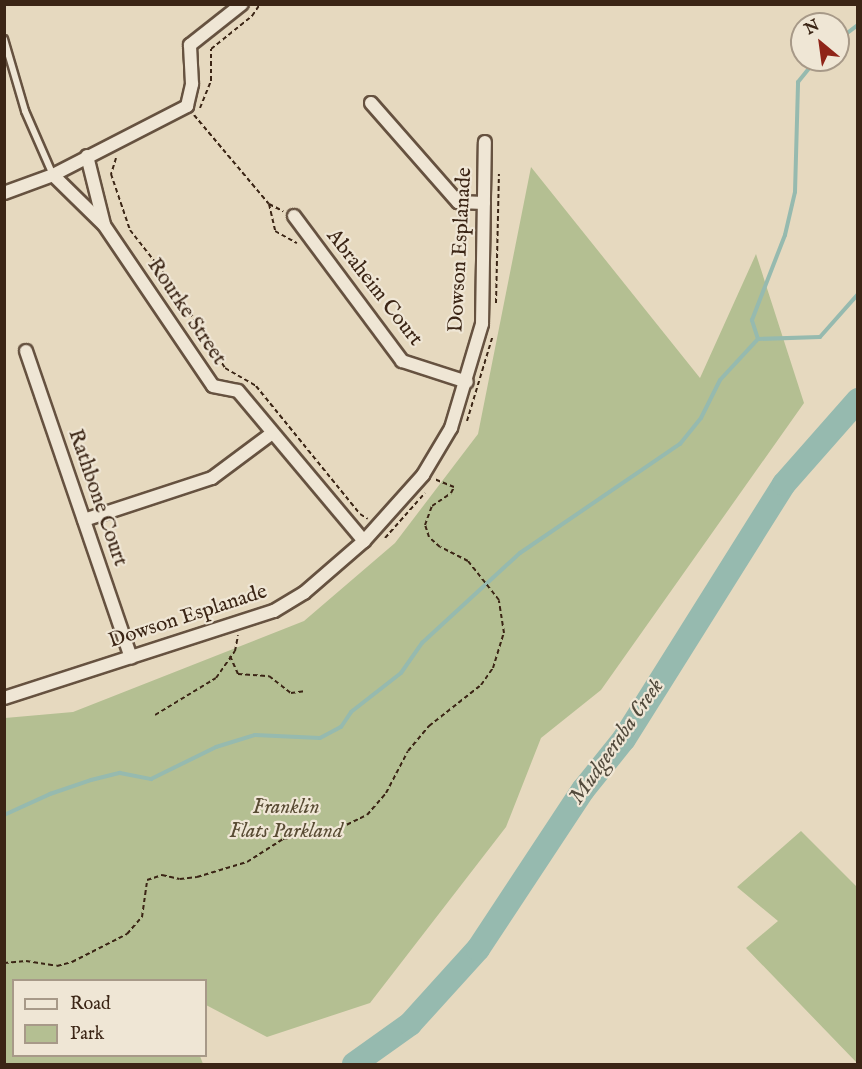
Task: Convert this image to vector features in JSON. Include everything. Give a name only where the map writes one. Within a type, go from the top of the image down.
[{"type":"street","points":[[4,193],[53,175],[187,106],[192,84],[190,45],[242,4]]},
{"type":"street","points":[[371,103],[458,202],[484,203]]},
{"type":"street","name":"Dowson Esplanade","points":[[4,698],[274,611],[304,593],[364,541],[423,475],[451,428],[467,382],[482,324],[485,142]]},
{"type":"street","name":"Rourke Street","points":[[87,156],[104,225]]},
{"type":"street","name":"Rourke Street","points":[[53,175],[104,225],[213,387],[238,391],[271,434],[364,541]]},
{"type":"street","name":"Abraheim Court","points":[[294,216],[402,361],[467,382]]},
{"type":"street","name":"Rathbone Court","points":[[26,351],[131,657]]},
{"type":"street","points":[[84,520],[212,478],[271,434]]},
{"type":"lane","points":[[4,39],[25,111],[53,175]]},
{"type":"path","points":[[188,119],[194,114],[209,90],[211,49],[252,16],[260,4]]},
{"type":"path","points":[[194,114],[268,204],[294,216]]},
{"type":"path","points":[[119,155],[111,164],[111,174],[127,223],[225,368],[256,386],[360,514],[380,523],[389,534]]},
{"type":"path","points":[[4,963],[26,961],[57,966],[72,962],[127,934],[142,917],[147,880],[162,875],[180,879],[197,877],[247,862],[283,839],[340,828],[367,815],[386,793],[408,751],[429,726],[481,685],[499,652],[503,610],[468,561],[440,548],[429,537],[425,525],[432,507],[452,493],[454,487],[423,475]]},
{"type":"path","points":[[155,715],[176,699],[209,683],[230,657],[239,632]]},
{"type":"path","points":[[230,657],[238,674],[269,676],[291,693],[306,692]]},
{"type":"green space","name":"Franklin Flats Parkland","points":[[531,167],[700,378],[756,254],[804,403],[601,690],[541,738],[506,827],[370,1003],[267,1037],[207,1006],[207,979],[12,979],[12,1057],[200,1057],[203,1064],[5,1064],[5,718],[73,712],[304,621],[395,543],[478,434]]},
{"type":"green space","points":[[801,831],[857,887],[857,1063],[746,948],[778,921],[737,887]]},
{"type":"waterway","points":[[850,31],[858,25]]},
{"type":"waterway","points":[[758,339],[752,320],[785,235],[795,192],[798,82],[806,72]]},
{"type":"waterway","points":[[4,815],[50,794],[91,780],[120,773],[151,779],[216,747],[255,735],[320,738],[341,727],[351,712],[401,673],[422,643],[520,553],[680,444],[701,418],[720,380],[758,339],[820,337],[858,294]]},
{"type":"waterway","name":"Mudgeeraba Creek","points":[[354,1064],[410,1024],[478,949],[583,790],[624,739],[784,484],[858,400]]}]
